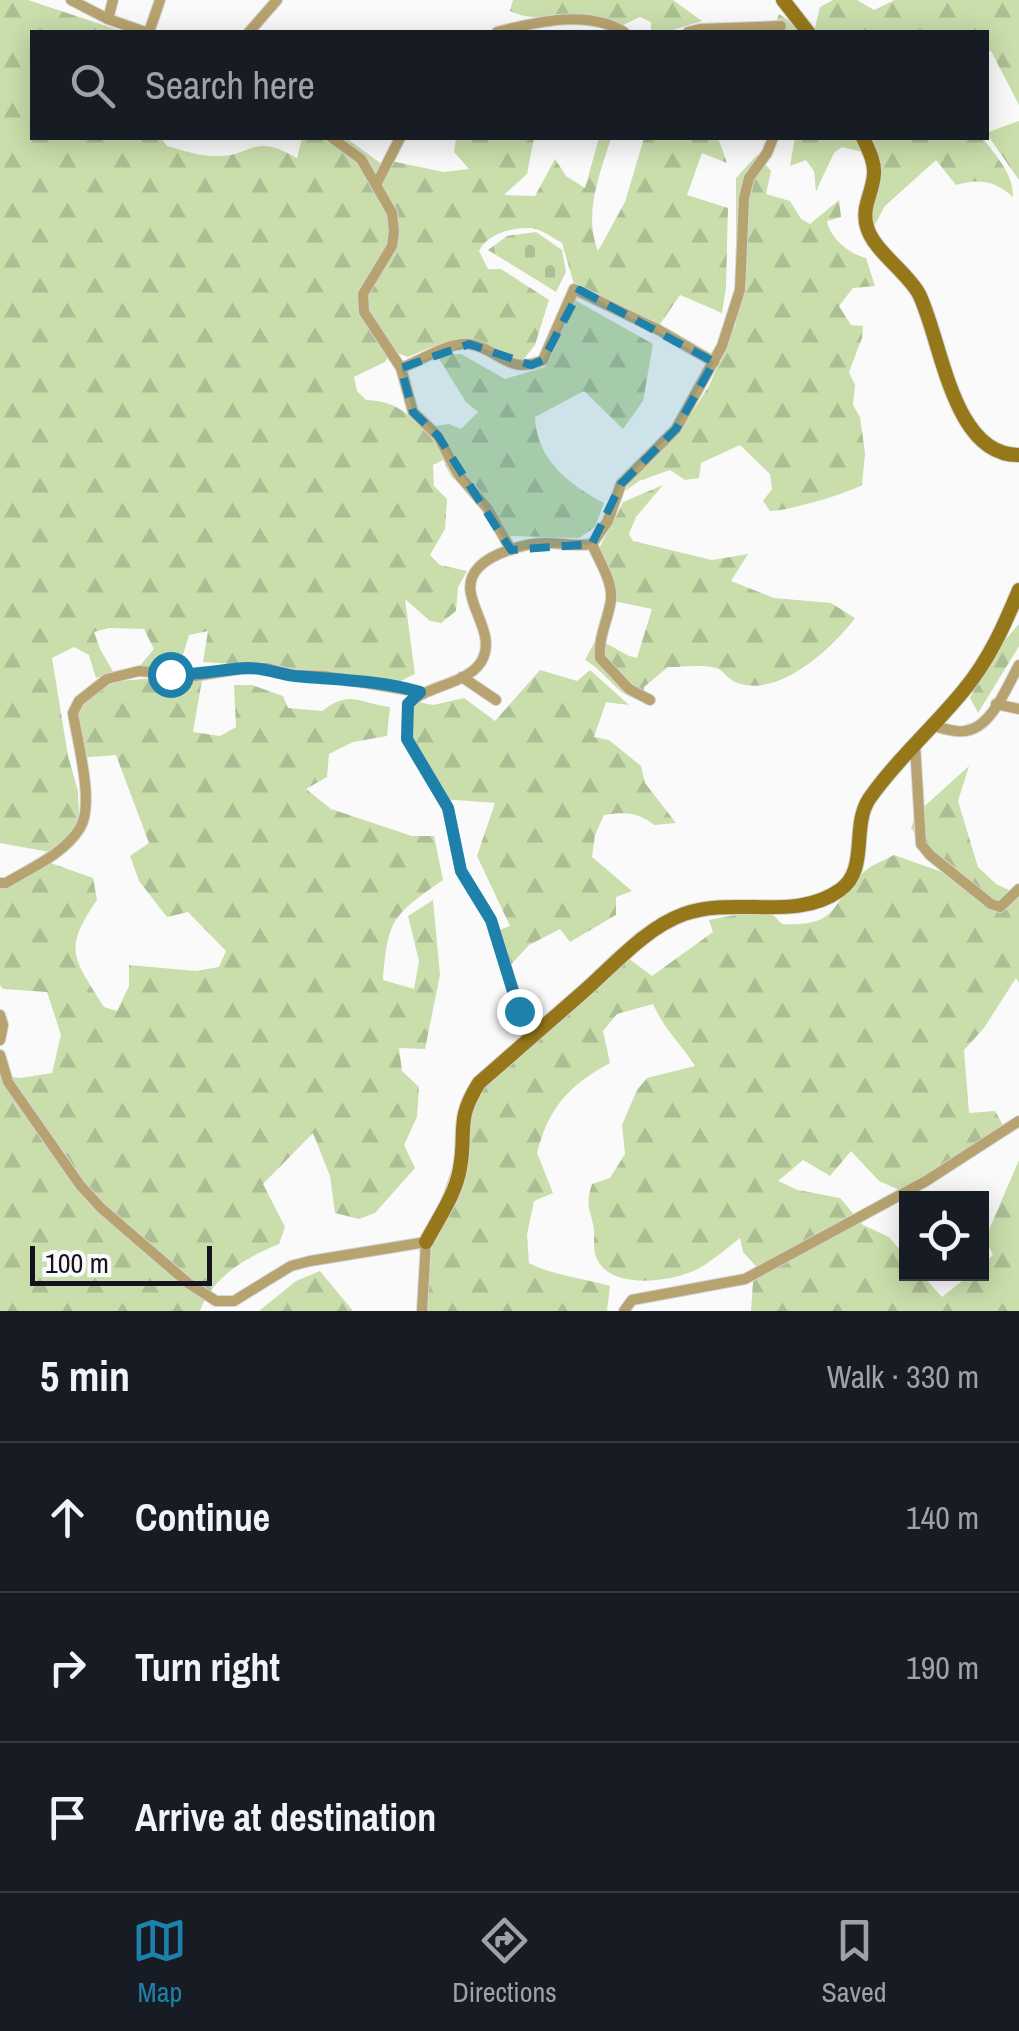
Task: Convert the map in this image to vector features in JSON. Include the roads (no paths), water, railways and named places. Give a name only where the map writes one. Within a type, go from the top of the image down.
[{"type":"street","points":[[71,0],[141,30]]},
{"type":"street","points":[[108,19],[114,0]]},
{"type":"street","points":[[148,30],[160,0]]},
{"type":"street","points":[[251,30],[278,0]]},
{"type":"street","points":[[696,30],[780,29],[785,2]]},
{"type":"street","points":[[785,2],[806,30]]},
{"type":"street","points":[[508,30],[578,18],[607,22],[621,30]]},
{"type":"street","points":[[335,140],[361,159],[392,212],[392,246],[363,294],[364,312],[402,368],[413,412],[438,436],[458,474],[488,509],[511,550]]},
{"type":"street","points":[[376,185],[399,140]]},
{"type":"street","points":[[529,1038],[491,920],[461,871],[448,808],[407,739],[408,704],[420,692],[477,668],[488,642],[470,599],[471,580],[480,566],[511,550],[541,542],[592,544],[608,521],[621,484],[676,429],[730,327],[740,290],[742,218],[749,178],[772,140]]},
{"type":"street","points":[[863,140],[874,167],[865,204],[869,234],[920,297],[971,432],[989,447],[1019,455]]},
{"type":"street","points":[[402,368],[469,344],[512,364],[531,365],[542,360],[574,290],[714,362]]},
{"type":"street","points":[[592,544],[609,584],[611,599],[599,645],[600,658],[629,688],[650,700]]},
{"type":"street","points":[[422,1311],[426,1242],[461,1167],[461,1123],[466,1104],[479,1084],[632,948],[681,915],[730,904],[791,907],[820,900],[842,889],[856,868],[866,804],[967,687],[996,644],[1019,590]]},
{"type":"street","points":[[933,726],[961,732],[974,729],[987,719],[1019,664]]},
{"type":"street","points":[[0,883],[52,856],[80,828],[85,815],[85,790],[73,713],[79,701],[107,679],[140,671],[195,676],[267,668],[292,676],[324,676],[420,692]]},
{"type":"street","points":[[462,676],[496,700]]},
{"type":"street","points":[[996,704],[1019,710]]},
{"type":"street","points":[[915,745],[921,844],[930,856],[991,904],[1000,907],[1019,890]]},
{"type":"street","points":[[0,1015],[0,1040]]},
{"type":"street","points":[[0,1055],[8,1082],[80,1186],[188,1284],[216,1301],[249,1294],[292,1266],[310,1260],[426,1242]]},
{"type":"street","points":[[624,1311],[632,1300],[745,1279],[926,1181],[1019,1121]]}]
